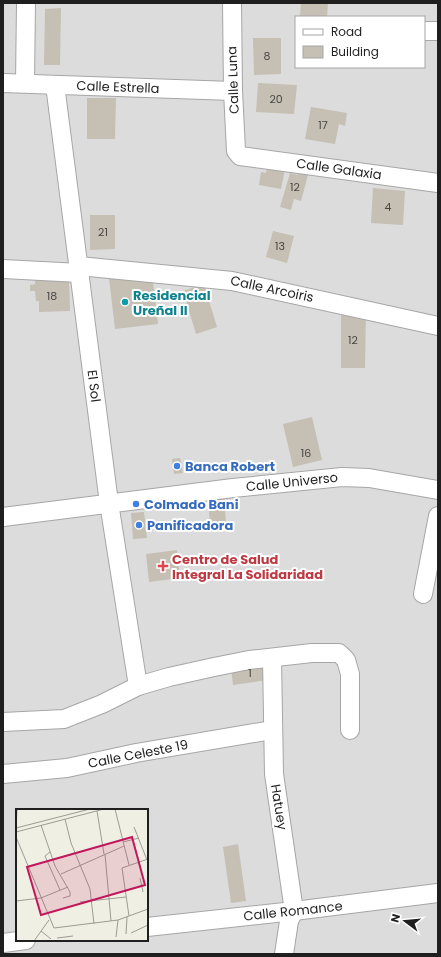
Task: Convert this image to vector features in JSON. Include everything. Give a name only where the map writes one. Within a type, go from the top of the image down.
[{"type":"street","points":[[25,83],[26,3]]},
{"type":"street","name":"Calle Luna","points":[[232,3],[233,91],[236,151],[240,156]]},
{"type":"street","points":[[425,31],[438,31]]},
{"type":"street","name":"Calle Estrella","points":[[3,83],[233,91]]},
{"type":"street","name":"El Sol","points":[[55,85],[109,503],[138,686]]},
{"type":"street","name":"Calle Galaxia","points":[[240,156],[438,183]]},
{"type":"street","name":"Calle Arcoiris","points":[[3,268],[79,270],[232,281],[438,326]]},
{"type":"street","name":"Calle Universo","points":[[3,517],[233,488],[342,477],[369,478],[438,490]]},
{"type":"street","points":[[423,594],[438,516]]},
{"type":"street","points":[[3,722],[68,718],[102,704],[138,686],[177,675],[249,660],[339,653],[346,660],[350,674],[350,730]]},
{"type":"street","name":"Hatuey","points":[[272,658],[272,730],[274,774],[294,911],[289,921],[284,954]]},
{"type":"street","name":"Calle Celeste 19","points":[[3,774],[67,768],[136,753],[272,730]]},
{"type":"street","name":"Calle Romance","points":[[148,926],[294,911],[438,893]]},
{"type":"street","points":[[3,943],[18,941]]},
{"type":"shaded area","points":[[3,3],[438,3],[438,954],[3,954]]},
{"type":"building","points":[[301,3],[328,3],[327,16],[300,16]]},
{"type":"building","points":[[61,8],[60,65],[44,65],[45,9]]},
{"type":"building","points":[[253,38],[281,38],[281,74],[254,75]]},
{"type":"building","points":[[258,83],[297,85],[294,114],[256,112]]},
{"type":"building","points":[[87,98],[116,98],[115,139],[87,139]]},
{"type":"building","points":[[311,107],[347,113],[345,126],[339,124],[335,144],[305,139]]},
{"type":"building","points":[[267,165],[285,169],[281,189],[259,185],[261,172],[266,173]]},
{"type":"building","points":[[299,172],[308,175],[301,201],[294,199],[291,210],[280,207],[290,173],[298,175]]},
{"type":"building","points":[[373,188],[405,191],[403,225],[371,223]]},
{"type":"building","points":[[90,215],[115,215],[115,249],[90,250]]},
{"type":"building","points":[[273,231],[294,236],[287,263],[266,257]]},
{"type":"building","name":"Residencial Ureñal II","points":[[152,274],[158,324],[115,329],[109,278]]},
{"type":"building","points":[[69,278],[70,311],[39,312],[39,301],[36,301],[35,291],[30,291],[30,285],[35,284],[35,280]]},
{"type":"building","points":[[204,284],[217,327],[196,334],[183,291]]},
{"type":"building","points":[[341,311],[366,312],[365,368],[341,368]]},
{"type":"building","points":[[312,417],[322,460],[293,467],[283,424]]},
{"type":"building","name":"Banca Robert","points":[[180,458],[183,473],[174,474],[172,459]]},
{"type":"building","points":[[224,497],[226,523],[210,524],[208,498]]},
{"type":"building","points":[[144,512],[147,538],[133,539],[131,513]]},
{"type":"building","name":"Centro de Salud Integral La Solidaridad","points":[[177,550],[180,578],[149,582],[146,554]]},
{"type":"building","points":[[266,662],[268,680],[233,685],[231,667]]},
{"type":"building","points":[[238,844],[246,901],[231,903],[223,847]]},
{"type":"place","name":"Residencial Ureñal II","points":[[125,302]]},
{"type":"place","name":"Banca Robert","points":[[177,466]]},
{"type":"place","name":"Colmado Bani","points":[[136,504]]},
{"type":"place","name":"Panificadora","points":[[139,525]]},
{"type":"place","name":"Centro de Salud Integral La Solidaridad","points":[[163,566]]}]
